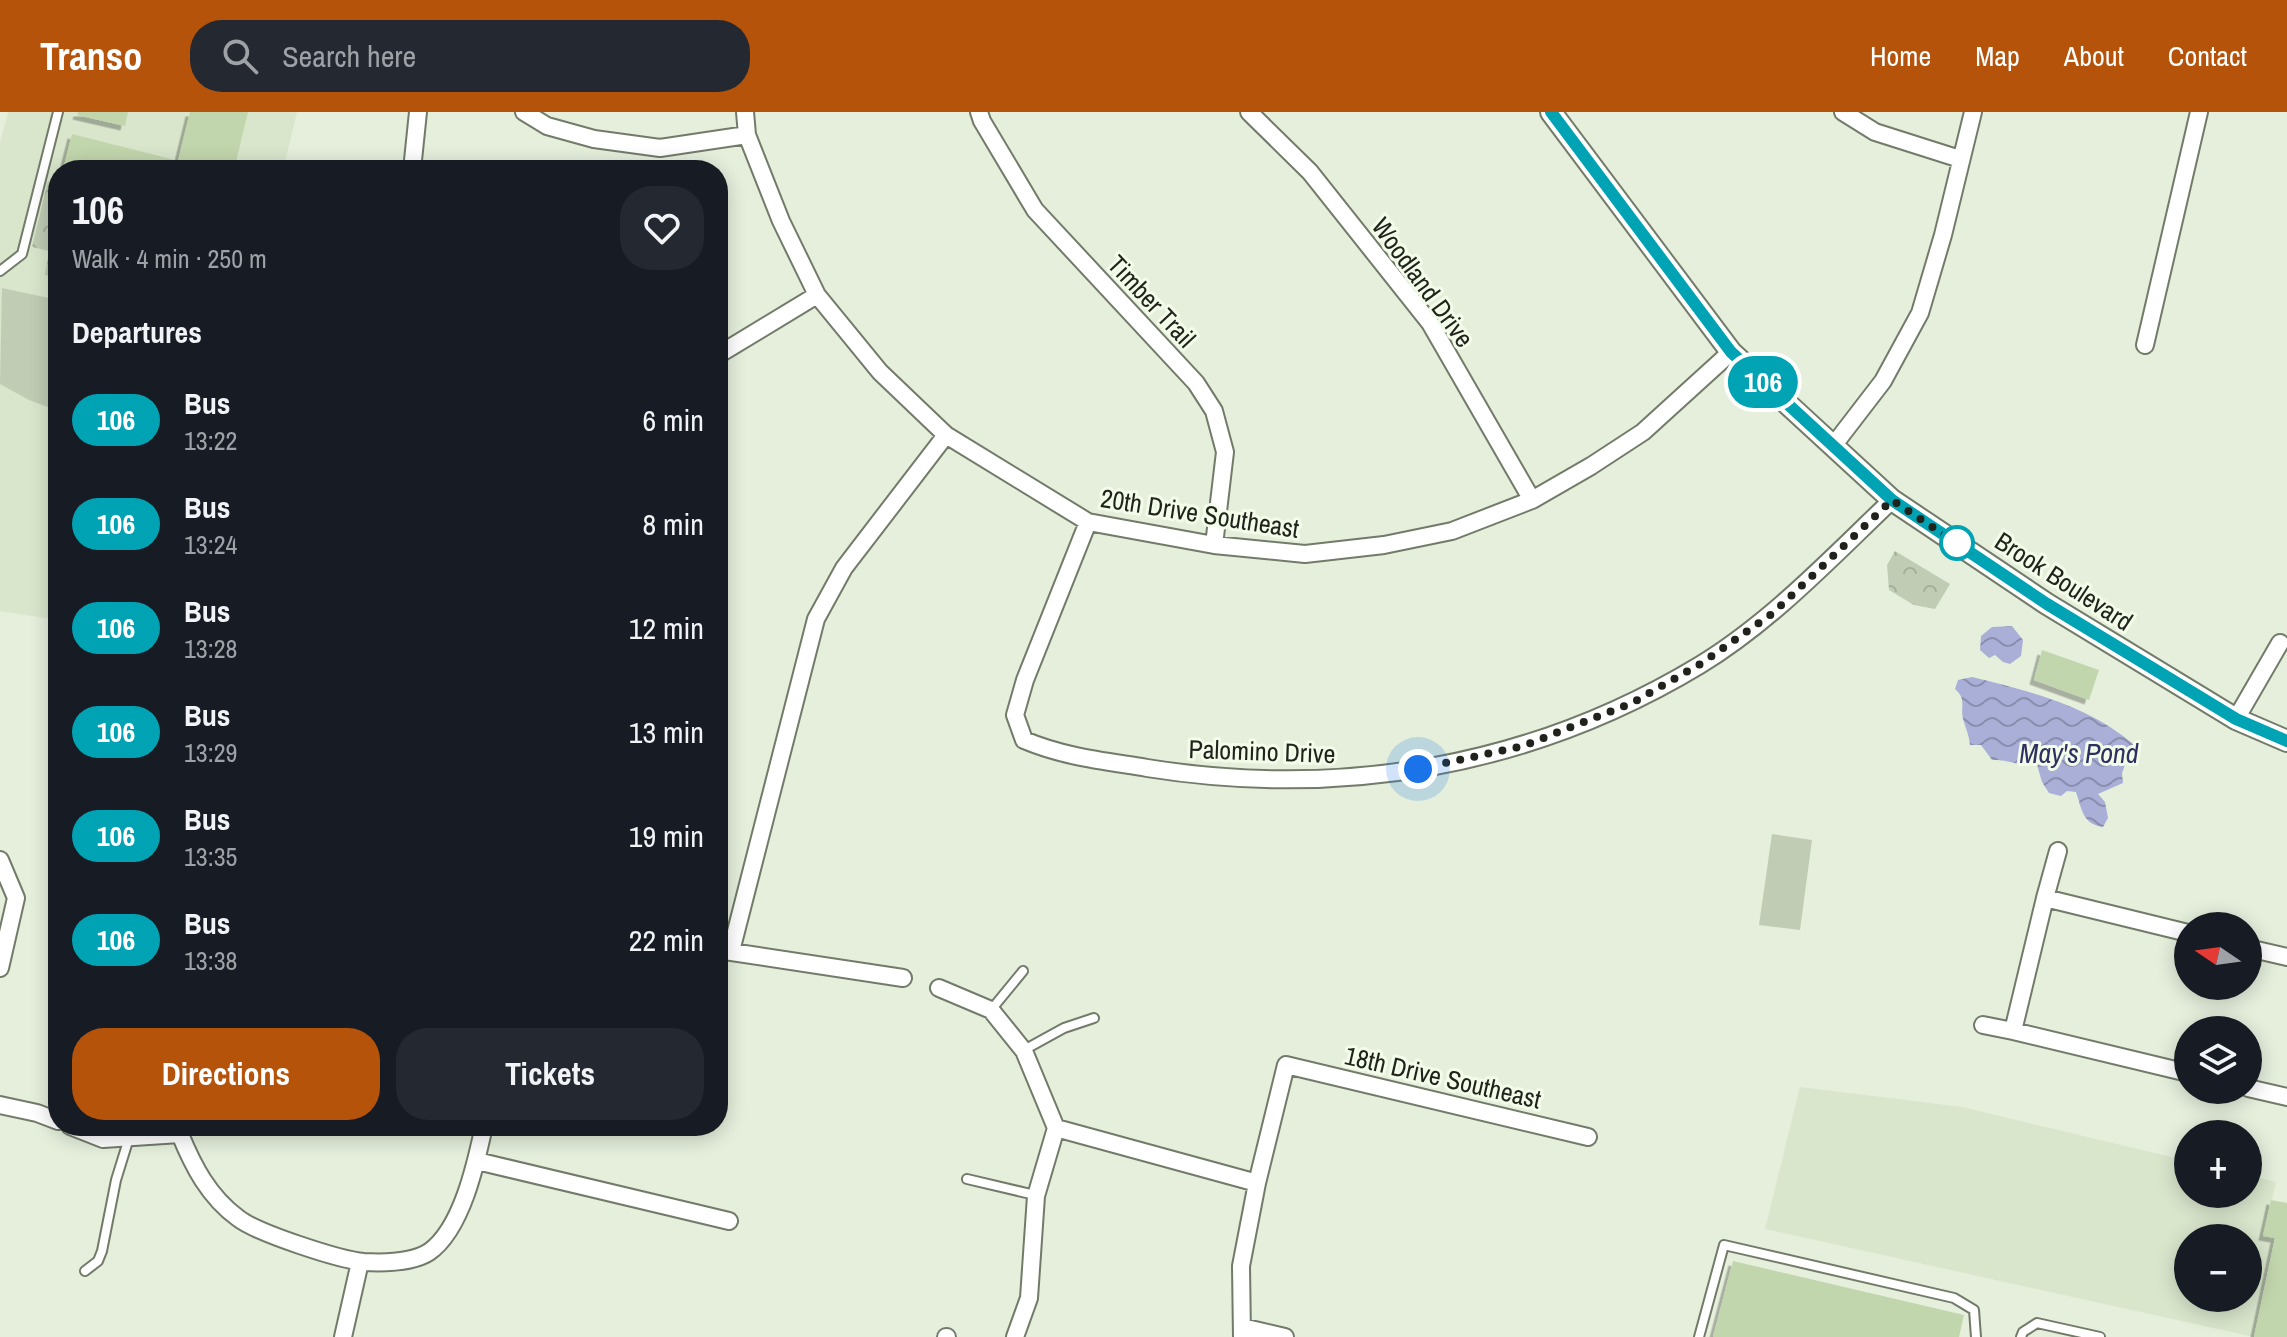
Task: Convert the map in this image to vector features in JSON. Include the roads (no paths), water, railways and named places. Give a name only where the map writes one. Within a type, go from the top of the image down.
[{"type":"street","points":[[413,160],[418,112]]},
{"type":"street","points":[[524,112],[547,126],[594,139],[660,148],[747,135]]},
{"type":"street","name":"20th Drive Southeast","points":[[745,112],[747,135],[781,221],[817,295],[880,372],[946,435],[1088,522],[1214,545],[1305,554],[1384,545],[1452,531],[1532,500],[1643,432],[1731,352]]},
{"type":"street","name":"Timber Trail","points":[[979,112],[1035,210],[1196,383],[1214,411],[1225,452],[1214,545]]},
{"type":"street","name":"Woodland Drive","points":[[1249,112],[1310,172],[1430,323],[1532,500]]},
{"type":"street","name":"Brook Boulevard","points":[[1551,112],[1731,352],[1892,500],[2047,604],[2236,719],[2287,741]]},
{"type":"street","points":[[1843,112],[1875,132],[1960,159]]},
{"type":"street","points":[[1833,446],[1883,381],[1920,313],[1973,112]]},
{"type":"street","points":[[2145,345],[2199,112]]},
{"type":"street","points":[[728,349],[817,295]]},
{"type":"street","points":[[728,937],[816,619],[844,568],[946,435]]},
{"type":"street","name":"Palomino Drive","points":[[1088,522],[1025,680],[1015,715],[1024,740],[1054,753],[1207,777],[1307,781],[1418,769],[1523,746],[1632,703],[1702,663],[1773,613],[1892,500]]},
{"type":"street","points":[[2236,719],[2280,643]]},
{"type":"street","points":[[2013,1031],[2058,851]]},
{"type":"street","points":[[0,860],[16,898],[0,968]]},
{"type":"street","points":[[2045,898],[2174,930]]},
{"type":"street","points":[[2262,951],[2287,957]]},
{"type":"street","points":[[728,952],[903,978]]},
{"type":"street","points":[[939,988],[991,1010],[1024,1051],[1056,1128],[1036,1196],[1029,1298],[1015,1337]]},
{"type":"street","points":[[1983,1025],[2174,1070]]},
{"type":"street","name":"18th Drive Southeast","points":[[1257,1183],[1286,1065],[1588,1137]]},
{"type":"street","points":[[2262,1091],[2287,1097]]},
{"type":"street","points":[[0,1105],[48,1117]]},
{"type":"street","points":[[1056,1128],[1257,1183],[1241,1266],[1242,1332],[1285,1337]]},
{"type":"street","points":[[95,1136],[103,1139],[137,1136]]},
{"type":"street","points":[[187,1136],[198,1176],[237,1218],[272,1236],[360,1262],[397,1262],[428,1252],[448,1232],[477,1161],[482,1136]]},
{"type":"street","points":[[477,1161],[729,1221]]},
{"type":"street","points":[[343,1337],[360,1262]]},
{"type":"lane","points":[[0,271],[22,254],[58,112]]},
{"type":"lane","points":[[991,1010],[1023,971]]},
{"type":"lane","points":[[1024,1051],[1064,1028],[1094,1018]]},
{"type":"lane","points":[[85,1271],[98,1261],[102,1251],[116,1180],[129,1137]]},
{"type":"lane","points":[[967,1179],[1036,1196]]},
{"type":"lane","points":[[1699,1337],[1724,1245],[1954,1298],[1974,1310],[1976,1337]]},
{"type":"lane","points":[[2021,1337],[2023,1332],[2037,1323],[2100,1337]]},
{"type":"water","points":[[2012,626],[2023,640],[2021,656],[2010,664],[1995,655],[1989,658],[1980,650],[1981,636],[1992,627]]},
{"type":"water","name":"May's Pond","points":[[1972,677],[2077,709],[2133,744],[2122,773],[2123,783],[2098,794],[2105,802],[2108,818],[2103,827],[2087,819],[2076,792],[2067,791],[2061,796],[2049,793],[2037,765],[1992,760],[1981,745],[1970,745],[1962,700],[1955,689],[1958,680]]}]
